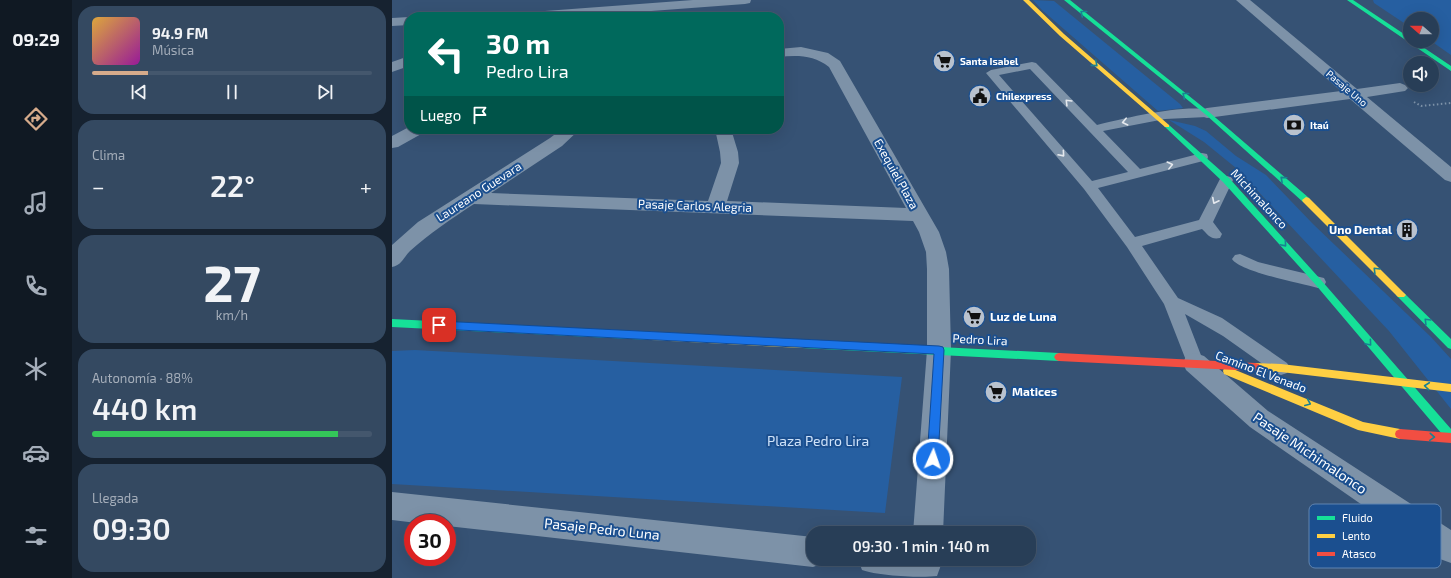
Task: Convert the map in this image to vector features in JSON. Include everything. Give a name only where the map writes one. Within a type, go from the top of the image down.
[{"type":"main road","name":"Michimalonco","points":[[1026,0],[1062,35],[1202,157],[1226,180],[1318,282],[1451,438]]},
{"type":"main road","points":[[1067,0],[1207,113],[1306,200],[1451,345]]},
{"type":"main road","points":[[1350,0],[1451,69]]},
{"type":"main road","name":"Pedro Lira","points":[[392,322],[1201,363]]},
{"type":"main road","name":"Camino El Venado","points":[[1201,363],[1281,368],[1451,388]]},
{"type":"main road","name":"Camino El Venado","points":[[1201,363],[1281,392],[1362,427],[1404,435],[1451,438]]},
{"type":"street","points":[[551,12],[557,0]]},
{"type":"street","points":[[574,12],[709,1],[745,0]]},
{"type":"street","name":"Pasaje Uno","points":[[1242,0],[1451,176]]},
{"type":"street","points":[[392,22],[404,21]]},
{"type":"street","name":"Exequiel Plaza","points":[[784,53],[810,52],[826,57],[835,64],[929,232],[936,252],[938,269],[939,350],[928,526]]},
{"type":"street","points":[[392,68],[404,62]]},
{"type":"street","points":[[1207,113],[1400,88]]},
{"type":"street","points":[[392,143],[408,134]]},
{"type":"street","name":"Laureano Guevara","points":[[392,260],[401,248],[425,227],[556,142],[566,134]]},
{"type":"street","points":[[716,207],[730,163],[724,134]]},
{"type":"street","name":"Pasaje Carlos Alegria","points":[[470,198],[919,215]]},
{"type":"street","name":"Pasaje Michimalonco","points":[[1201,363],[1259,419],[1386,504]]},
{"type":"street","name":"Pasaje Pedro Luna","points":[[392,506],[806,551]]},
{"type":"street","name":"Pasaje Michimalonco","points":[[1441,541],[1451,548]]},
{"type":"lane","points":[[1138,174],[1096,129],[1032,65],[991,73],[1089,186],[1132,243],[1172,302],[1201,363]]},
{"type":"lane","points":[[1096,129],[1154,116],[1180,113],[1207,113]]},
{"type":"lane","points":[[1089,186],[1202,157]]},
{"type":"lane","points":[[1132,243],[1204,223],[1226,180]]},
{"type":"lane","points":[[1204,223],[1215,234]]},
{"type":"lane","points":[[1240,259],[1254,266],[1318,282]]},
{"type":"lane","points":[[1172,302],[1191,308],[1221,325],[1281,368]]},
{"type":"path","points":[[1408,102],[1416,102],[1421,106],[1451,103]]},
{"type":"green space","points":[[1033,0],[1054,1],[1183,108],[1158,111],[1042,10]]},
{"type":"green space","points":[[1373,0],[1451,0],[1451,55],[1439,47],[1439,12],[1403,12],[1403,22],[1374,3]]},
{"type":"green space","points":[[1169,120],[1195,126],[1206,131],[1236,156],[1266,175],[1313,224],[1431,337],[1451,359],[1451,409],[1389,331],[1236,168],[1204,142]]},
{"type":"green space","name":"Plaza Pedro Lira","points":[[415,350],[902,377],[885,513],[392,484],[392,351]]},
{"type":"traffic: fast","points":[[1067,0],[1207,113],[1306,200]]},
{"type":"traffic: fast","points":[[1350,0],[1451,69]]},
{"type":"traffic: fast","points":[[1167,126],[1226,180],[1318,282],[1451,437]]},
{"type":"traffic: fast","points":[[1401,295],[1451,345]]},
{"type":"traffic: fast","points":[[392,323],[651,336]]},
{"type":"traffic: fast","points":[[802,344],[1059,357]]},
{"type":"traffic: slow","points":[[1026,0],[1062,35],[1167,126]]},
{"type":"traffic: slow","points":[[1306,200],[1401,295]]},
{"type":"traffic: slow","points":[[651,336],[802,344]]},
{"type":"traffic: slow","points":[[1255,367],[1281,368],[1451,388]]},
{"type":"traffic: slow","points":[[1228,371],[1362,427],[1400,434]]},
{"type":"traffic: jam","points":[[1059,357],[1255,367]]},
{"type":"traffic: jam","points":[[1400,434],[1451,438]]},
{"type":"place","name":"Santa Isabel","points":[[944,61]]},
{"type":"place","name":"Chilexpress","points":[[980,96]]},
{"type":"place","name":"Itaú","points":[[1294,125]]},
{"type":"place","name":"Uno Dental","points":[[1407,230]]},
{"type":"place","name":"Luz de Luna","points":[[974,317]]},
{"type":"place","name":"Matices","points":[[996,392]]},
{"type":"route","points":[[439,325],[939,350],[933,459]]}]
